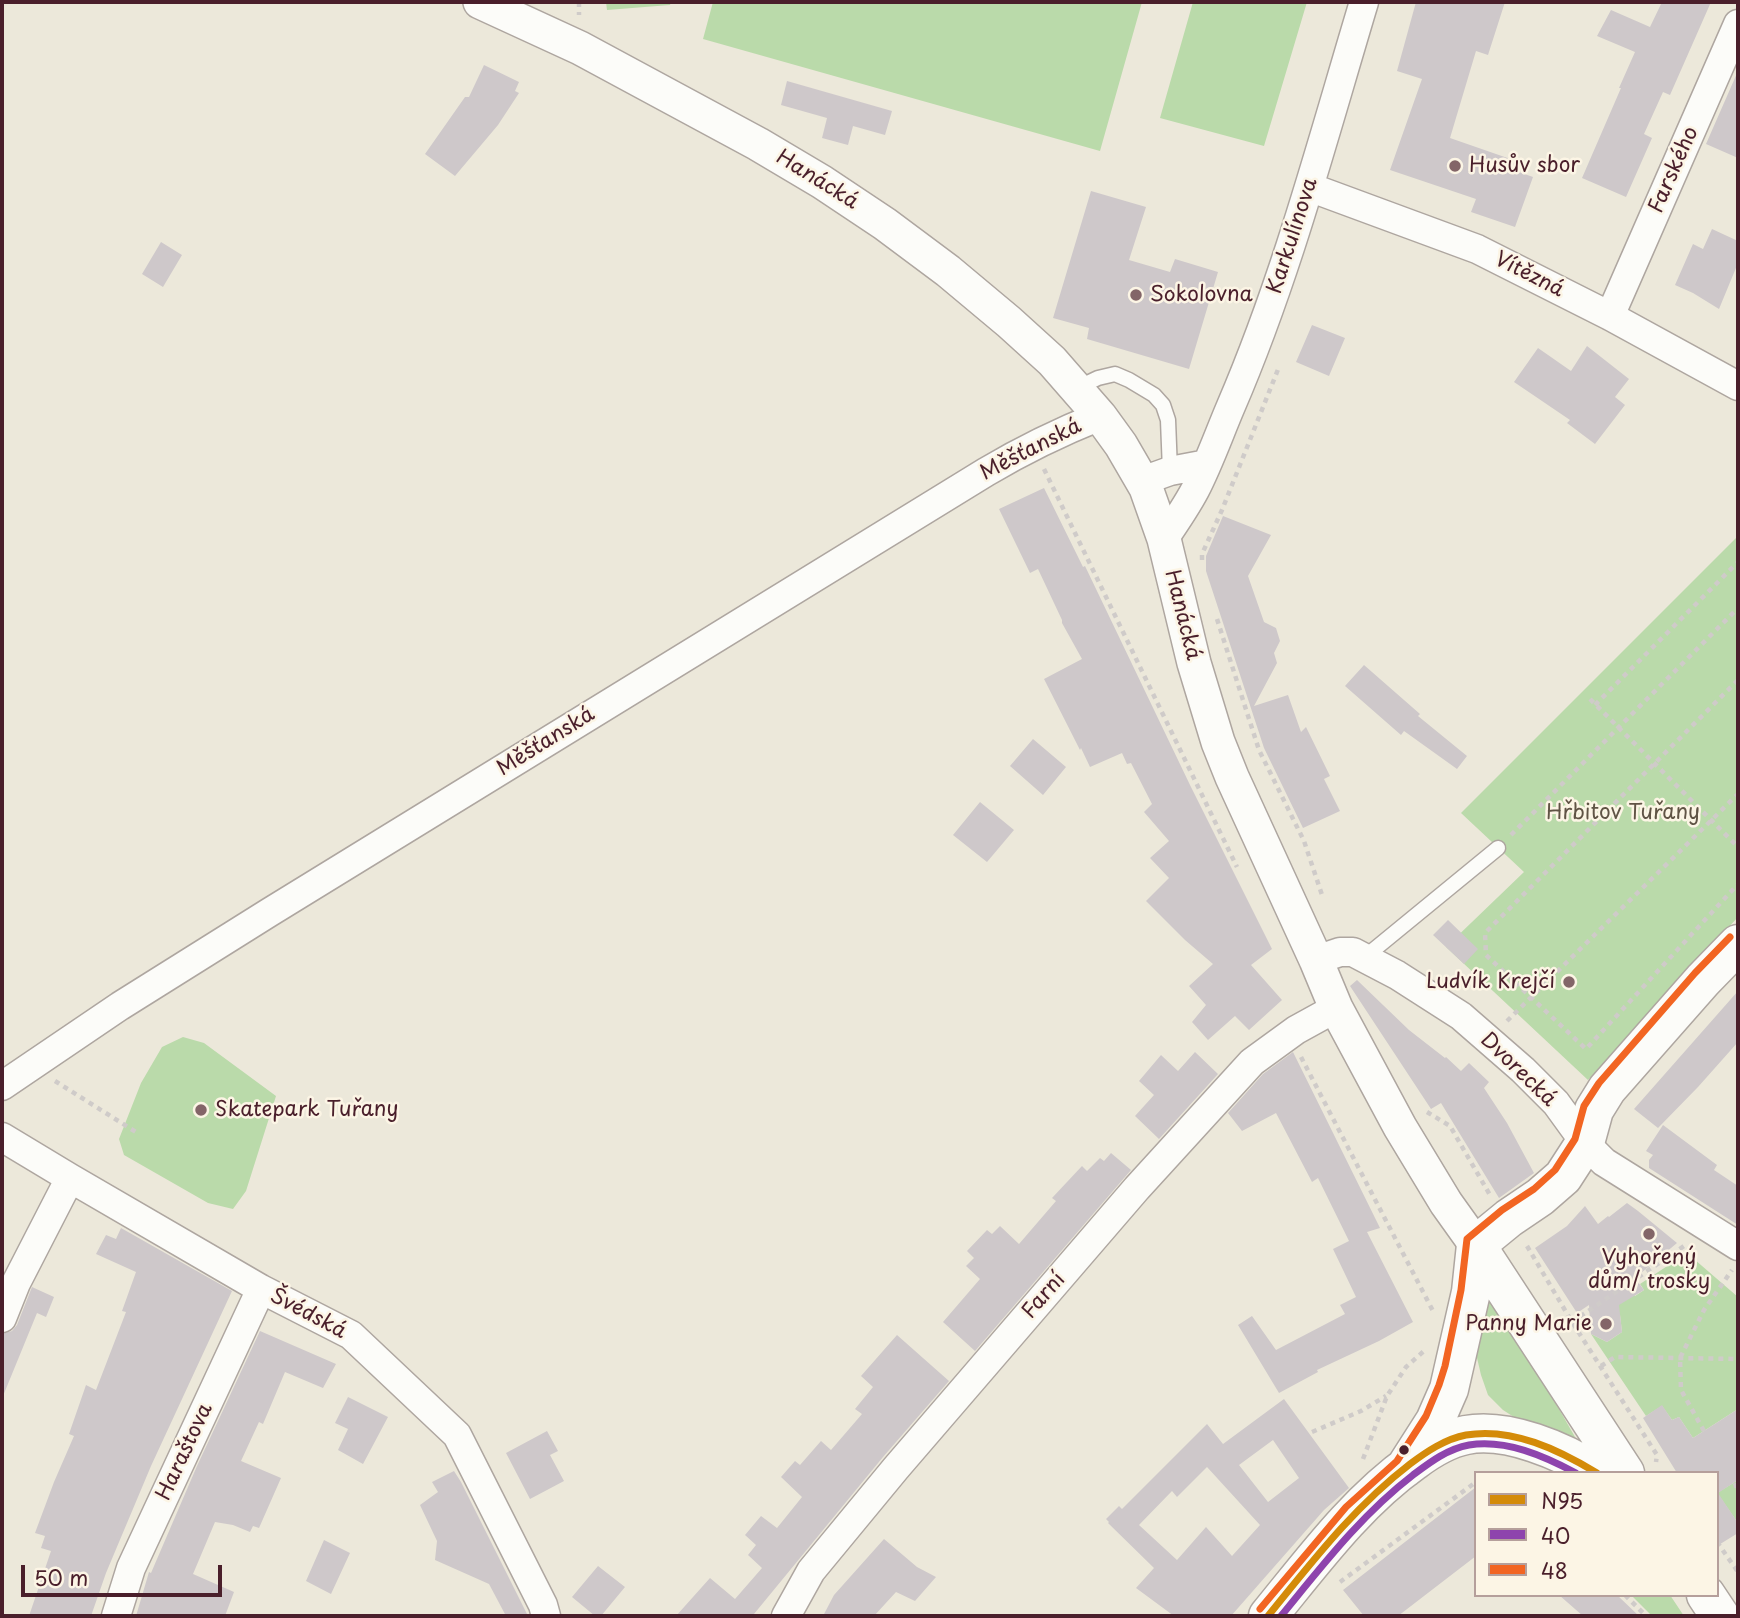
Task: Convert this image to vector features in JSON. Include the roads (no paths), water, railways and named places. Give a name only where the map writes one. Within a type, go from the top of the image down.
[{"type":"main road","points":[[1405,1468],[1435,1421],[1449,1389],[1471,1292],[1476,1245],[1563,1177],[1585,1143],[1594,1110],[1607,1089],[1738,944]]},
{"type":"main road","name":"Hanácká","points":[[1476,1245],[1640,1468]]},
{"type":"main road","points":[[1268,1616],[1354,1514],[1405,1468],[1440,1444],[1469,1434],[1510,1436],[1564,1455],[1593,1471]]},
{"type":"main road","points":[[1707,1597],[1720,1616]]},
{"type":"street","name":"Hanácká","points":[[480,2],[580,48],[758,144],[885,224],[948,271],[1052,361],[1077,388],[1121,445],[1156,476],[1146,488],[1164,539],[1194,663],[1218,742],[1232,777],[1336,1008],[1400,1127],[1446,1203],[1476,1245]]},
{"type":"street","name":"Karkulínova","points":[[1164,539],[1190,500],[1249,366],[1309,187],[1364,2]]},
{"type":"street","name":"Farského","points":[[1610,316],[1738,24]]},
{"type":"street","name":"Vítězná","points":[[1309,187],[1477,249],[1610,316],[1738,386]]},
{"type":"street","name":"Měšťanská","points":[[2,1086],[132,999],[976,477],[1062,431],[1100,416]]},
{"type":"street","points":[[1156,476],[1207,464]]},
{"type":"street","name":"Dvorecká","points":[[1316,960],[1340,951],[1353,952],[1397,975],[1461,1016],[1523,1070],[1556,1104],[1585,1143],[1604,1162],[1738,1247]]},
{"type":"street","name":"Farní","points":[[786,1616],[811,1571],[1128,1198],[1252,1062],[1289,1034],[1336,1008]]},
{"type":"street","name":"Švédská","points":[[2,1137],[261,1289],[351,1335],[457,1435],[547,1616]]},
{"type":"street","points":[[2,1318],[16,1283],[70,1178]]},
{"type":"street","name":"Haraštova","points":[[116,1616],[131,1568],[261,1289]]},
{"type":"lane","points":[[1077,388],[1098,377],[1115,374],[1154,395],[1163,405],[1168,420],[1156,476]]},
{"type":"lane","points":[[1365,957],[1498,848]]},
{"type":"place","name":"Husův sbor","points":[[1455,166]]},
{"type":"place","name":"Sokolovna","points":[[1136,295]]},
{"type":"place","name":"Ludvík Krejčí","points":[[1569,982]]},
{"type":"place","name":"Skatepark Tuřany","points":[[201,1110]]},
{"type":"place","name":"Vyhořený dům/ trosky","points":[[1649,1234]]},
{"type":"place","name":"Panny Marie","points":[[1606,1324]]},
{"type":"park label","name":"Hřbitov Tuřany","points":[[1623,813]]}]
